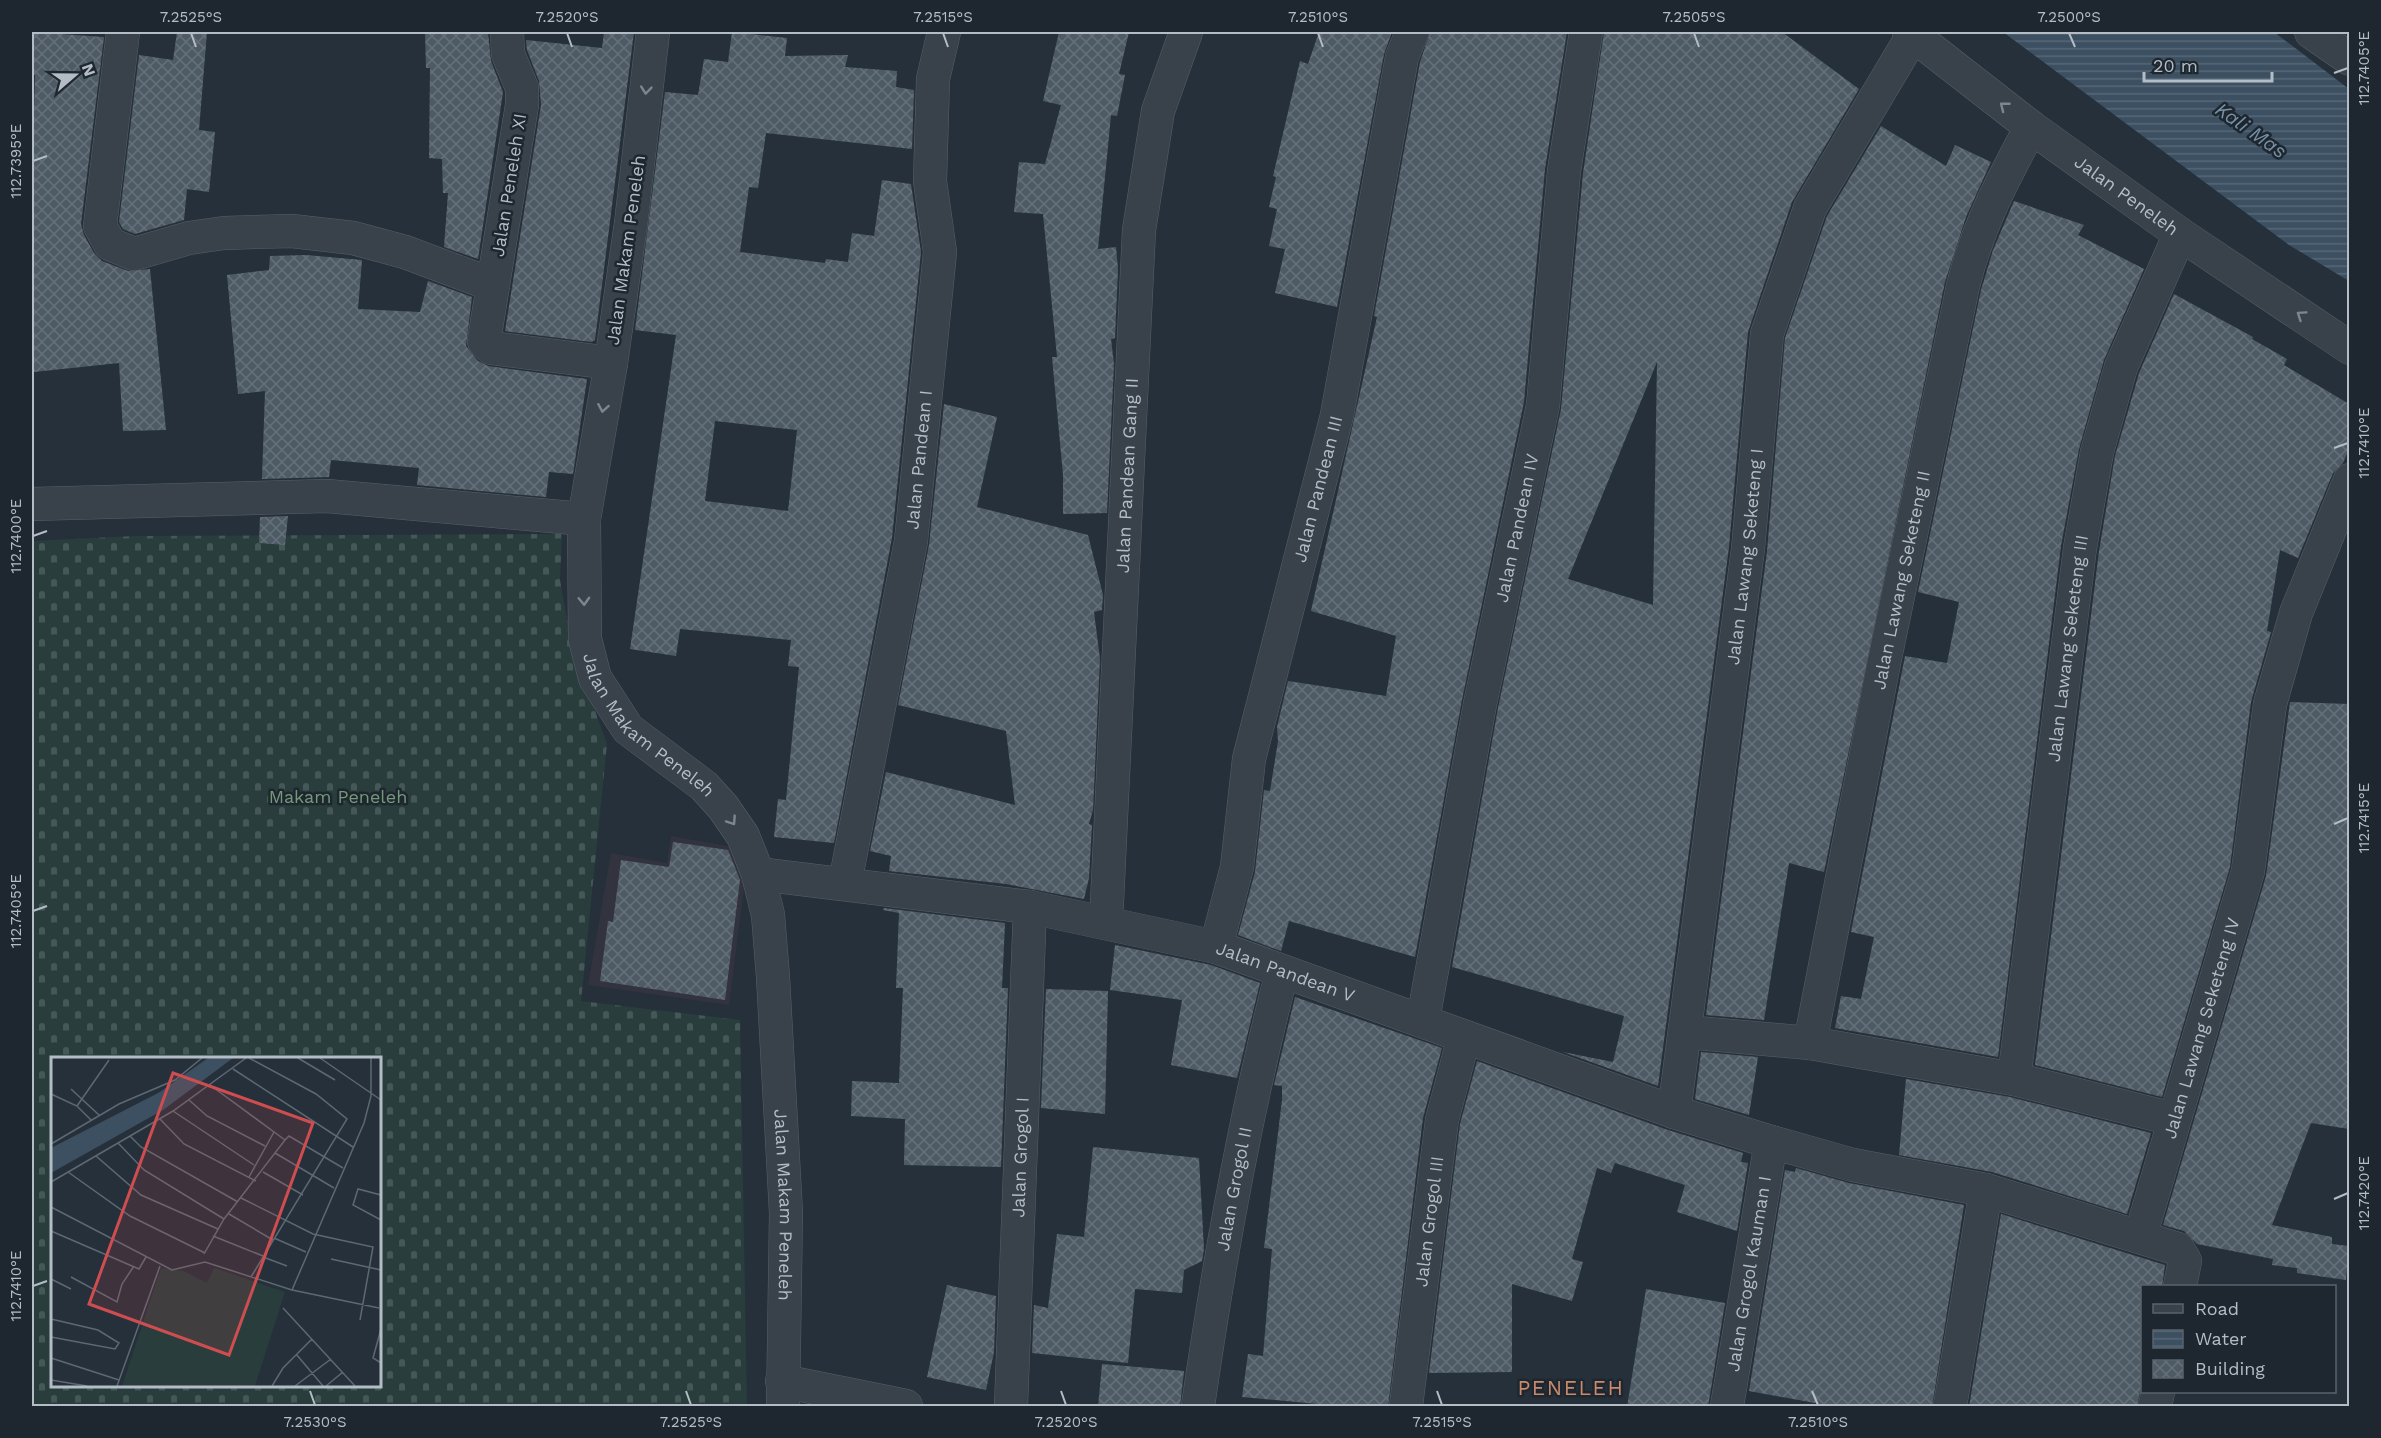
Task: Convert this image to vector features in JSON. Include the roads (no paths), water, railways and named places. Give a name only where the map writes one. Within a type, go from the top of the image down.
[{"type":"street","points":[[123,32],[100,226],[110,244],[134,254],[189,238],[224,233],[292,231],[353,238],[405,252],[493,285]]},
{"type":"street","name":"Jalan Peneleh XI","points":[[507,32],[508,54],[522,88],[522,105],[484,341],[491,348],[611,363]]},
{"type":"street","name":"Jalan Makam Peneleh","points":[[653,32],[632,223],[584,519],[585,639],[595,678],[628,729],[704,786],[723,807],[743,836],[758,873],[768,915],[786,1213],[782,1394]]},
{"type":"street","name":"Jalan Pandean I","points":[[845,883],[911,541],[940,252],[930,181],[933,79],[944,32]]},
{"type":"street","name":"Jalan Pandean Gang II","points":[[1106,923],[1139,230],[1158,111],[1186,32]]},
{"type":"street","name":"Jalan Pandean III","points":[[1216,947],[1237,867],[1249,759],[1337,414],[1402,57],[1412,32]]},
{"type":"street","name":"Jalan Pandean IV","points":[[1424,1020],[1480,704],[1543,405],[1564,171],[1586,32]]},
{"type":"street","points":[[2312,32],[2349,59]]},
{"type":"street","name":"Jalan Peneleh","points":[[1911,33],[2031,127],[2180,234],[2349,348]]},
{"type":"street","name":"Jalan Lawang Seketeng I","points":[[1674,1112],[1748,549],[1767,334],[1810,208],[1911,33]]},
{"type":"street","name":"Jalan Lawang Seketeng II","points":[[1810,1044],[1884,663],[1972,248],[1987,211],[2031,127]]},
{"type":"street","name":"Jalan Lawang Seketeng III","points":[[2014,1079],[2077,572],[2097,452],[2121,367],[2180,234]]},
{"type":"street","name":"Jalan Lawang Seketeng IV","points":[[2137,1236],[2143,1227],[2248,871],[2273,693],[2296,613],[2349,480]]},
{"type":"street","points":[[32,504],[327,496],[584,519]]},
{"type":"street","name":"Jalan Pandean V","points":[[758,873],[1030,907],[1216,947],[1424,1020],[1464,1038],[1674,1112],[1783,1146]]},
{"type":"street","name":"Jalan Grogol I","points":[[1011,1407],[1030,907]]},
{"type":"street","name":"Jalan Grogol II","points":[[1198,1407],[1219,1262],[1249,1107],[1282,972]]},
{"type":"street","points":[[1686,1032],[1810,1044],[2014,1079],[2173,1119]]},
{"type":"street","name":"Jalan Grogol III","points":[[1406,1407],[1442,1120],[1464,1038]]},
{"type":"street","points":[[1783,1146],[1853,1165],[1986,1190],[2137,1236],[2182,1252],[2185,1261],[2180,1285]]},
{"type":"street","name":"Jalan Grogol Kauman I","points":[[1727,1407],[1783,1146]]},
{"type":"street","points":[[1950,1407],[1986,1190]]},
{"type":"street","points":[[782,1394],[906,1407]]},
{"type":"water","name":"Kali Mas","points":[[2003,32],[2274,32],[2349,89],[2349,281],[2289,245]]},
{"type":"district","name":"PENELEH","points":[[1571,1388]]},
{"type":"park label","name":"Makam Peneleh","points":[[338,797]]}]
